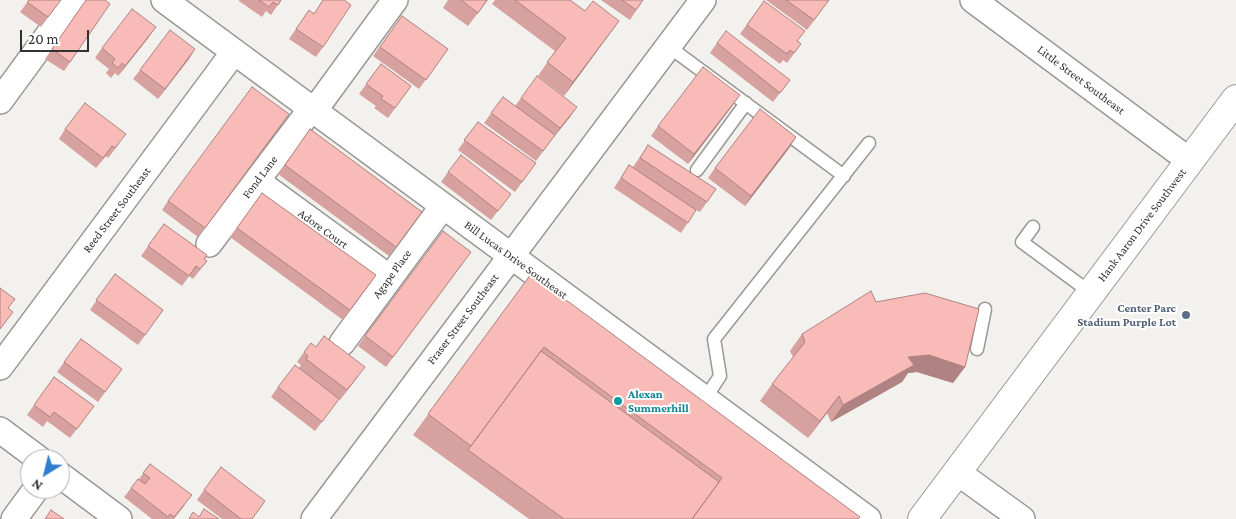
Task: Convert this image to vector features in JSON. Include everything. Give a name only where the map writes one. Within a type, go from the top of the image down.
[{"type":"main road","name":"Hank Aaron Drive Southwest","points":[[922,519],[1236,99]]},
{"type":"street","points":[[0,101],[74,0]]},
{"type":"street","name":"Bill Lucas Drive Southeast","points":[[164,0],[868,519]]},
{"type":"street","points":[[312,110],[395,0]]},
{"type":"street","name":"Fraser Street Southeast","points":[[314,519],[703,0]]},
{"type":"street","name":"Little Street Southeast","points":[[973,0],[1190,161]]},
{"type":"street","name":"Reed Street Southeast","points":[[0,368],[234,52]]},
{"type":"street","name":"Fond Lane","points":[[209,244],[312,110]]},
{"type":"street","name":"Adore Court","points":[[257,181],[390,278]]},
{"type":"street","name":"Agape Place","points":[[342,343],[443,206]]},
{"type":"street","points":[[0,430],[26,449]]},
{"type":"street","points":[[958,472],[1022,519]]},
{"type":"street","points":[[70,482],[119,519]]},
{"type":"street","points":[[14,519],[29,499]]},
{"type":"lane","points":[[668,46],[844,176]]},
{"type":"lane","points":[[697,170],[746,103]]},
{"type":"lane","points":[[705,399],[720,376],[714,340],[869,143]]},
{"type":"lane","points":[[1033,227],[1022,242],[1092,293]]},
{"type":"lane","points":[[977,348],[985,309]]},
{"type":"building","points":[[29,0],[61,0],[48,17],[27,2]]},
{"type":"building","points":[[86,0],[105,0],[110,4],[70,62],[52,49]]},
{"type":"building","points":[[259,0],[281,0],[278,5],[273,2],[269,7]]},
{"type":"building","points":[[323,0],[344,0],[351,5],[323,47],[296,29],[309,10],[314,14]]},
{"type":"building","points":[[461,0],[487,0],[478,13]]},
{"type":"building","points":[[515,0],[570,0],[585,11],[593,1],[619,21],[573,82],[547,62],[566,38]]},
{"type":"building","points":[[622,0],[643,0],[636,10]]},
{"type":"building","points":[[786,0],[829,0],[814,20]]},
{"type":"building","points":[[764,1],[805,31],[797,41],[801,44],[794,53],[790,50],[787,54],[747,25]]},
{"type":"building","points":[[132,9],[156,27],[125,66],[122,63],[118,68],[112,63],[115,59],[102,48]]},
{"type":"building","points":[[402,16],[448,49],[426,80],[380,47]]},
{"type":"building","points":[[170,30],[195,49],[165,89],[140,70]]},
{"type":"building","points":[[726,31],[790,80],[780,93],[717,43]]},
{"type":"building","points":[[381,64],[411,86],[395,108],[381,99],[383,96],[366,84]]},
{"type":"building","points":[[703,67],[740,95],[694,154],[658,126]]},
{"type":"building","points":[[537,76],[577,107],[560,128],[521,98]]},
{"type":"building","points":[[252,87],[289,114],[205,228],[168,201]]},
{"type":"building","points":[[503,97],[555,135],[543,151],[491,113]]},
{"type":"building","points":[[85,103],[126,134],[115,148],[112,146],[103,158],[65,129]]},
{"type":"building","points":[[760,109],[796,137],[751,196],[715,168]]},
{"type":"building","points":[[478,122],[536,163],[522,182],[464,140]]},
{"type":"building","points":[[310,129],[422,212],[396,247],[285,165]]},
{"type":"building","points":[[648,145],[716,189],[707,202],[640,158]]},
{"type":"building","points":[[461,155],[511,194],[498,211],[448,172]]},
{"type":"building","points":[[629,165],[696,210],[688,223],[621,178]]},
{"type":"building","points":[[262,193],[376,275],[350,310],[237,228]]},
{"type":"building","points":[[164,224],[207,255],[204,259],[207,261],[200,269],[196,266],[189,276],[148,246]]},
{"type":"building","points":[[443,231],[471,252],[393,357],[365,336]]},
{"type":"building","points":[[115,274],[163,310],[145,335],[96,300]]},
{"type":"building","name":"Alexan Summerhill","points":[[531,274],[860,517],[858,519],[692,519],[722,478],[544,347],[471,446],[428,414]]},
{"type":"building","points":[[0,288],[15,299],[8,308],[13,312],[0,329]]},
{"type":"building","points":[[871,291],[876,302],[925,293],[979,309],[965,367],[929,355],[908,357],[914,365],[843,405],[839,396],[820,421],[772,384],[805,342],[802,334]]},
{"type":"building","points":[[324,336],[365,367],[347,390],[306,359],[308,356],[304,352],[311,343],[316,347]]},
{"type":"building","points":[[81,339],[122,369],[105,392],[64,362]]},
{"type":"building","points":[[541,351],[719,482],[692,519],[564,519],[468,450]]},
{"type":"building","points":[[295,365],[339,399],[322,422],[278,387]]},
{"type":"building","points":[[54,377],[94,406],[77,429],[54,412],[50,417],[34,405]]},
{"type":"building","points":[[150,464],[192,495],[174,517],[170,514],[168,517],[131,488],[138,479],[145,484],[150,478],[143,473]]},
{"type":"building","points":[[221,467],[265,501],[252,519],[241,519],[204,490]]},
{"type":"building","points":[[204,509],[219,519],[189,519],[193,512],[199,517]]},
{"type":"building","points":[[51,510],[64,519],[45,519]]},
{"type":"place","name":"Center Parc Stadium Purple Lot","points":[[1186,315]]},
{"type":"place","name":"Alexan Summerhill","points":[[618,401]]}]
